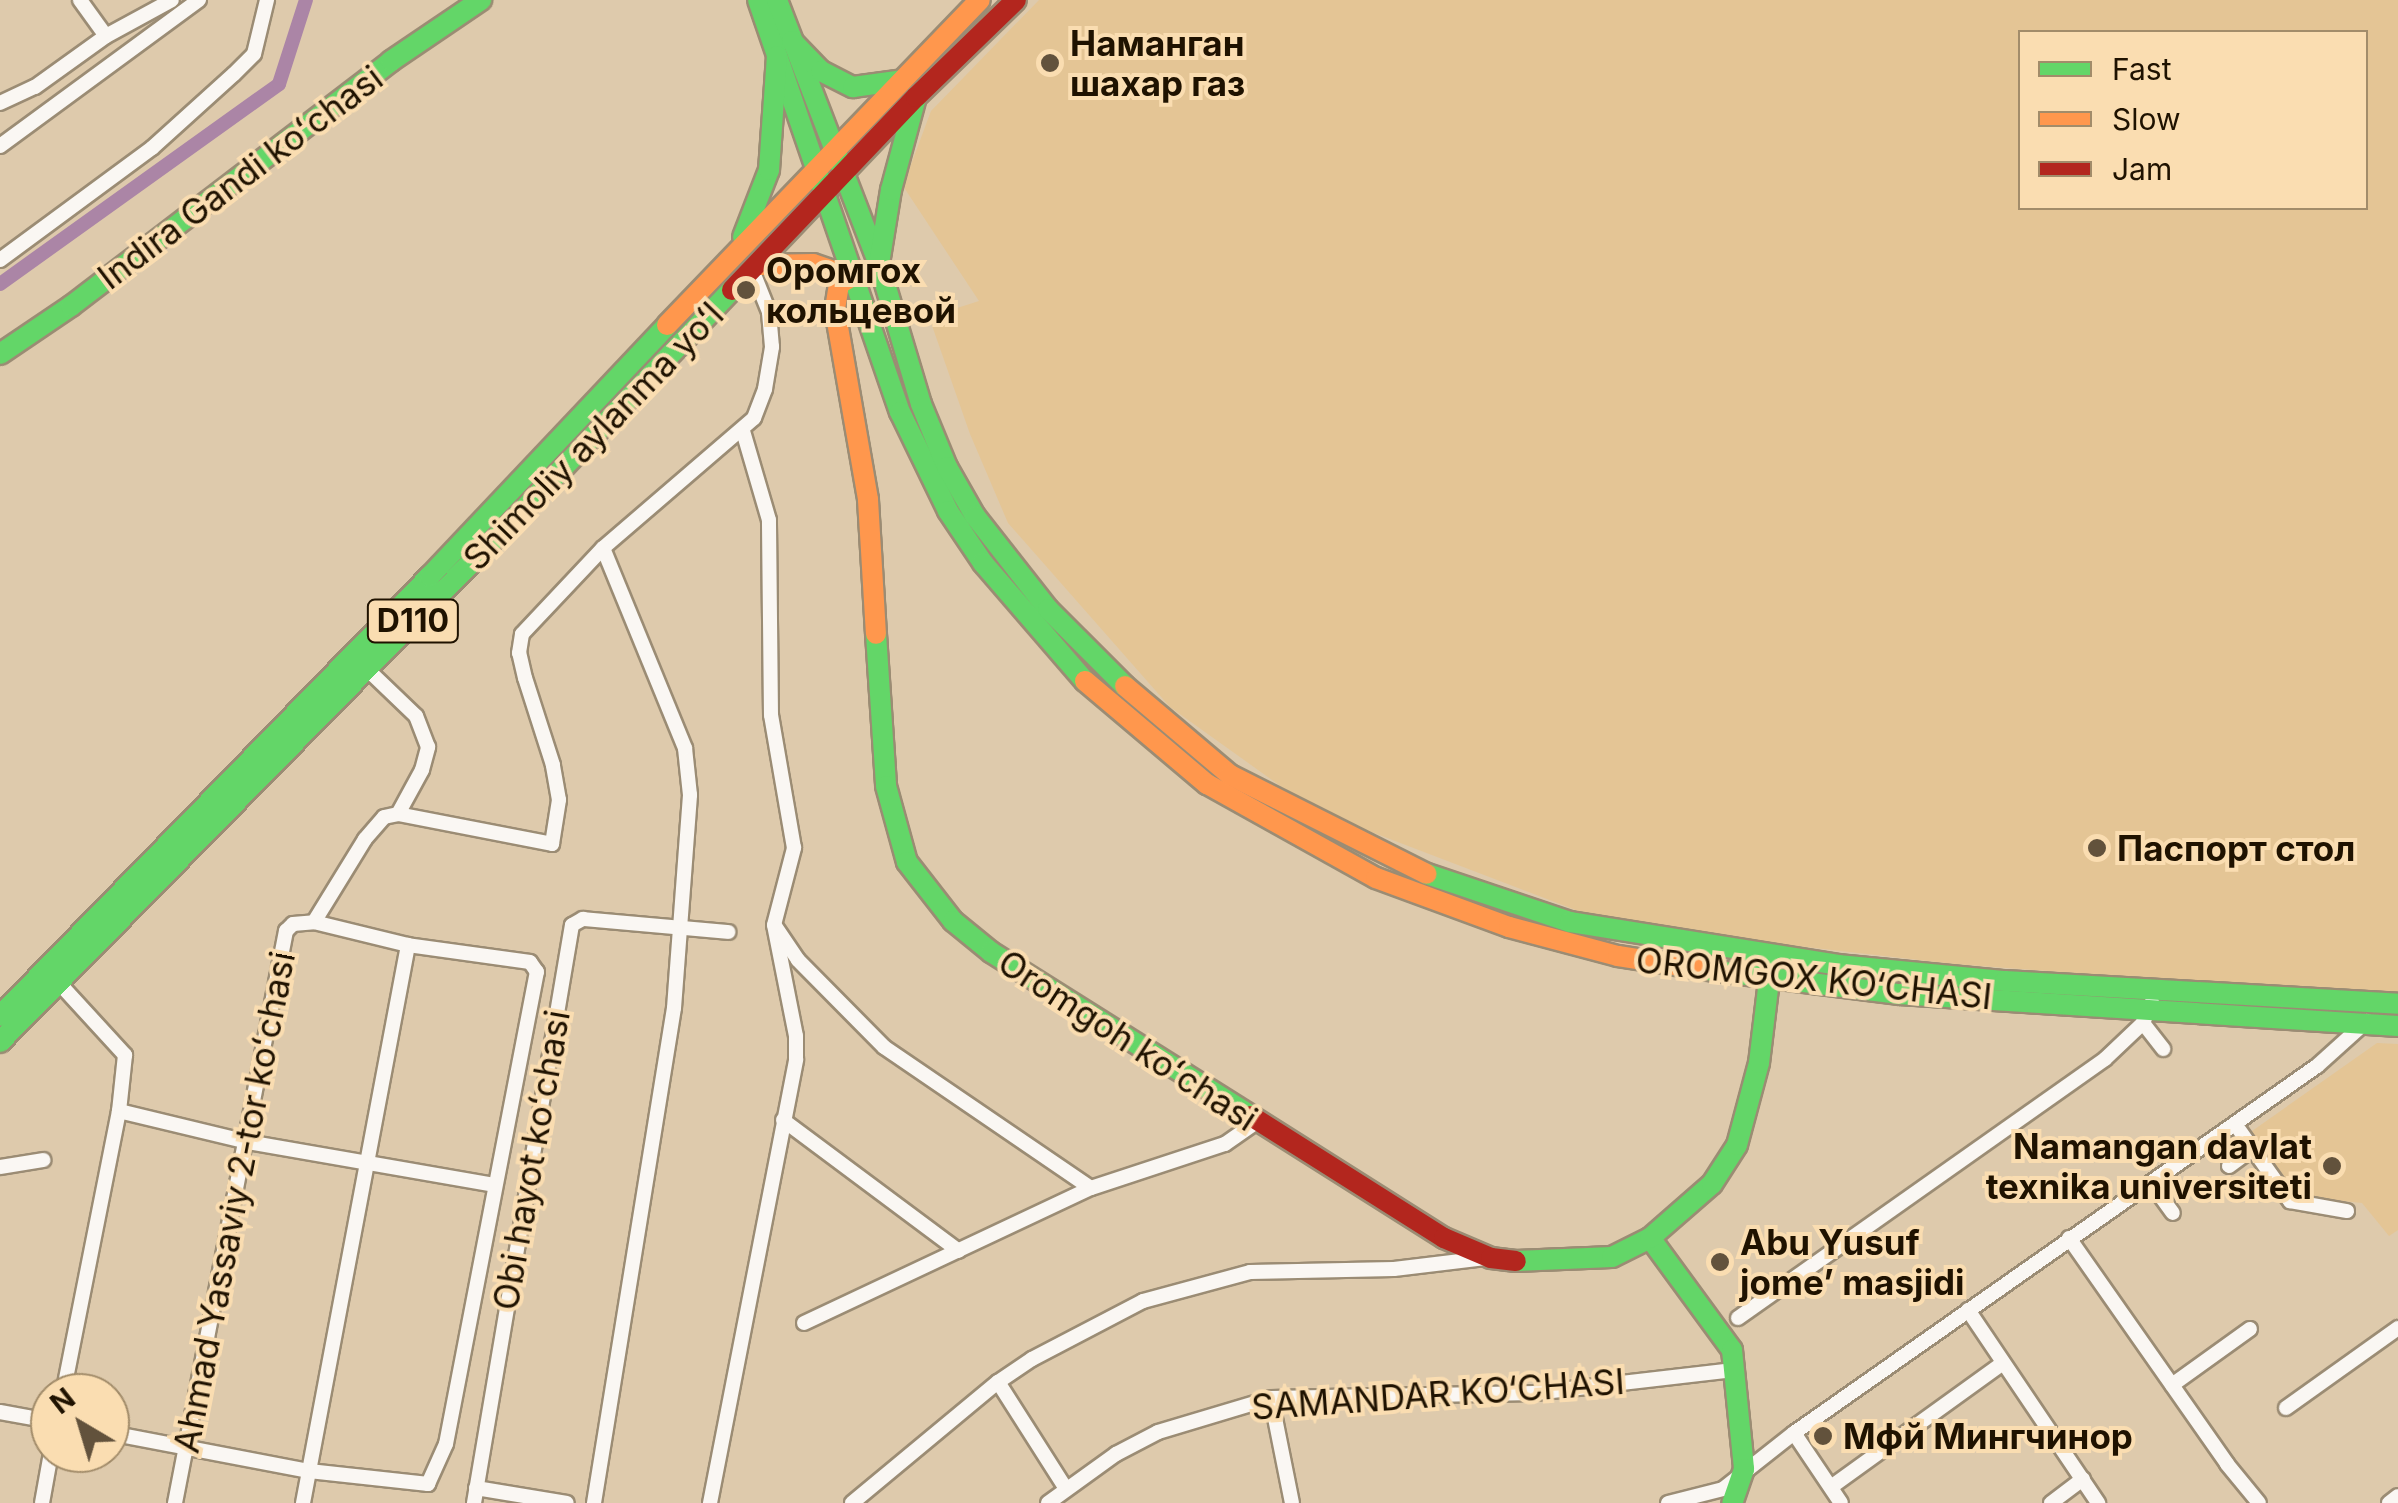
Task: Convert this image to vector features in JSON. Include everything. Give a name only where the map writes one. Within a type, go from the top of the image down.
[{"type":"main road","name":"Indira Gandi koʻchasi","points":[[0,354],[71,306],[390,62],[480,0]]},
{"type":"main road","points":[[758,0],[834,149],[880,264],[894,358]]},
{"type":"main road","points":[[777,0],[785,48],[824,198],[851,278],[894,358]]},
{"type":"main road","name":"Shimoliy aylanma yoʻl","points":[[0,1016],[137,872],[437,583],[846,176],[980,0]]},
{"type":"main road","name":"Shimoliy aylanma yoʻl","points":[[0,1042],[366,668],[437,583],[815,168],[1016,0]]},
{"type":"main road","points":[[785,48],[853,86],[911,88],[880,264]]},
{"type":"main road","points":[[737,250],[769,170],[785,48]]},
{"type":"main road","points":[[756,268],[813,264],[851,278]]},
{"type":"main road","name":"Oromgoh koʻchasi","points":[[851,278],[839,284],[835,310],[868,500],[886,786],[907,862],[953,920],[991,952],[1444,1238],[1491,1258],[1527,1263],[1612,1257],[1650,1238],[1712,1184],[1738,1145],[1759,1063],[1769,980]]},
{"type":"main road","name":"OROMGOX KO‘CHASI","points":[[894,358],[925,466],[948,511],[983,563],[1074,672],[1207,784],[1344,862],[1448,907],[1618,956],[1769,980],[2398,1026]]},
{"type":"main road","name":"OROMGOX KO‘CHASI","points":[[894,358],[975,516],[1048,609],[1103,668],[1200,752],[1264,794],[1358,844],[1511,906],[1662,940],[2149,1007],[2398,1004]]},
{"type":"main road","points":[[137,872],[154,886]]},
{"type":"main road","points":[[1650,1238],[1732,1350],[1744,1469],[1738,1500]]},
{"type":"street","points":[[80,0],[106,36]]},
{"type":"street","points":[[0,103],[36,87],[106,36],[172,0]]},
{"type":"street","points":[[0,146],[199,0]]},
{"type":"street","points":[[0,260],[152,148],[234,74],[254,54],[267,0]]},
{"type":"street","points":[[130,1437],[309,1471],[428,1484],[434,1476],[446,1444],[536,968],[530,962],[408,945],[314,922],[365,839],[384,817],[398,814],[552,844],[559,800],[554,765],[524,678],[520,643],[532,622],[603,548],[743,431],[760,407],[772,347],[769,312],[756,268]]},
{"type":"street","points":[[710,1503],[796,1036],[774,924],[794,848],[771,715],[769,520],[743,431]]},
{"type":"street","points":[[594,1503],[674,1008],[690,770],[685,748],[603,548]]},
{"type":"street","points":[[366,668],[416,716],[425,730],[428,747],[422,770],[398,814]]},
{"type":"street","name":"Obi hayot koʻchasi","points":[[475,1495],[572,925],[583,919],[728,932]]},
{"type":"street","name":"Ahmad Yassaviy 2-tor koʻchasi","points":[[176,1503],[286,930],[293,924],[314,922]]},
{"type":"street","points":[[774,924],[798,960],[884,1047],[1091,1188]]},
{"type":"street","points":[[304,1503],[408,945]]},
{"type":"street","points":[[58,983],[126,1056],[120,1111],[66,1373]]},
{"type":"street","points":[[1668,1503],[1722,1490],[1794,1433],[2235,1124],[2366,1024],[2374,1003]]},
{"type":"street","points":[[2149,1007],[2163,1049]]},
{"type":"street","points":[[1738,1318],[2105,1058],[2149,1007]]},
{"type":"street","points":[[120,1111],[248,1142],[494,1185]]},
{"type":"street","points":[[783,1120],[959,1251]]},
{"type":"street","points":[[804,1323],[1091,1188],[1225,1144],[1256,1122]]},
{"type":"street","points":[[2235,1124],[2294,1204],[2347,1211]]},
{"type":"street","points":[[2229,1166],[2252,1148]]},
{"type":"street","points":[[0,1167],[43,1160]]},
{"type":"street","points":[[2150,1183],[2173,1213]]},
{"type":"street","points":[[2069,1238],[2259,1503]]},
{"type":"street","points":[[852,1503],[998,1382],[1094,1324],[1143,1301],[1250,1272],[1394,1269],[1491,1258]]},
{"type":"street","points":[[1968,1310],[2098,1503]]},
{"type":"street","points":[[2286,1408],[2398,1328]]},
{"type":"street","points":[[2172,1386],[2250,1330]]},
{"type":"street","points":[[1831,1487],[2003,1363]]},
{"type":"street","name":"SAMANDAR KO‘CHASI","points":[[1048,1503],[1065,1488],[1158,1432],[1271,1398],[1535,1392],[1734,1370]]},
{"type":"street","points":[[998,1382],[1065,1488]]},
{"type":"street","points":[[1271,1398],[1292,1503]]},
{"type":"street","points":[[0,1412],[30,1417]]},
{"type":"street","points":[[1794,1433],[1841,1503]]},
{"type":"street","points":[[42,1503],[47,1473]]},
{"type":"street","points":[[2051,1503],[2083,1479]]},
{"type":"street","points":[[475,1495],[567,1503]]},
{"type":"street","points":[[2389,1503],[2398,1496]]},
{"type":"shaded area","points":[[1039,0],[2398,0],[2398,997],[1954,964],[1615,925],[1314,810],[1170,707],[1008,523],[970,434],[929,317],[979,301],[903,186],[931,111]]},
{"type":"shaded area","name":"Namangan davlat texnika universiteti","points":[[2377,1043],[2398,1044],[2398,1230],[2389,1236],[2362,1203],[2287,1195],[2245,1136]]},
{"type":"waterway","points":[[0,284],[279,84],[306,0]]},
{"type":"traffic: fast","points":[[0,354],[71,306],[391,61],[481,0]]},
{"type":"traffic: fast","points":[[758,0],[900,412],[948,511],[983,563],[1085,681]]},
{"type":"traffic: fast","points":[[777,0],[879,264],[921,404],[947,467],[975,516],[1048,609],[1125,686]]},
{"type":"traffic: fast","points":[[792,41],[821,71],[853,87],[903,80]]},
{"type":"traffic: fast","points":[[743,237],[769,170],[777,56]]},
{"type":"traffic: fast","points":[[879,264],[891,190],[915,101]]},
{"type":"traffic: fast","points":[[0,1042],[523,510],[732,290]]},
{"type":"traffic: fast","points":[[0,1016],[430,576],[667,325]]},
{"type":"traffic: fast","points":[[876,634],[886,786],[907,862],[953,921],[991,952],[1251,1116]]},
{"type":"traffic: fast","points":[[1427,874],[1570,922],[1838,965],[2005,981],[2398,1004]]},
{"type":"traffic: fast","points":[[1700,969],[1899,994],[2398,1026]]},
{"type":"traffic: fast","points":[[1516,1261],[1612,1257],[1650,1238],[1712,1184],[1737,1145],[1759,1063],[1769,980]]},
{"type":"traffic: fast","points":[[1650,1238],[1732,1350],[1744,1469],[1732,1503]]},
{"type":"traffic: slow","points":[[667,325],[980,0]]},
{"type":"traffic: slow","points":[[760,265],[813,264],[851,277]]},
{"type":"traffic: slow","points":[[851,277],[839,284],[835,310],[868,500],[876,634]]},
{"type":"traffic: slow","points":[[1085,681],[1207,784],[1376,878],[1509,927],[1618,956],[1700,969]]},
{"type":"traffic: slow","points":[[1125,686],[1230,775],[1427,874]]},
{"type":"traffic: jam","points":[[732,290],[916,97],[1016,0]]},
{"type":"traffic: jam","points":[[1251,1116],[1444,1238],[1491,1258],[1516,1261]]},
{"type":"place","name":"Наманган шахар газ","points":[[1050,63]]},
{"type":"place","name":"Оромгох кольцевой","points":[[746,290]]},
{"type":"place","name":"Паспорт стол","points":[[2097,848]]},
{"type":"place","name":"Namangan davlat texnika universiteti","points":[[2332,1166]]},
{"type":"place","name":"Abu Yusuf jome’ masjidi","points":[[1720,1262]]},
{"type":"place","name":"Мфй Мингчинор","points":[[1823,1436]]}]
